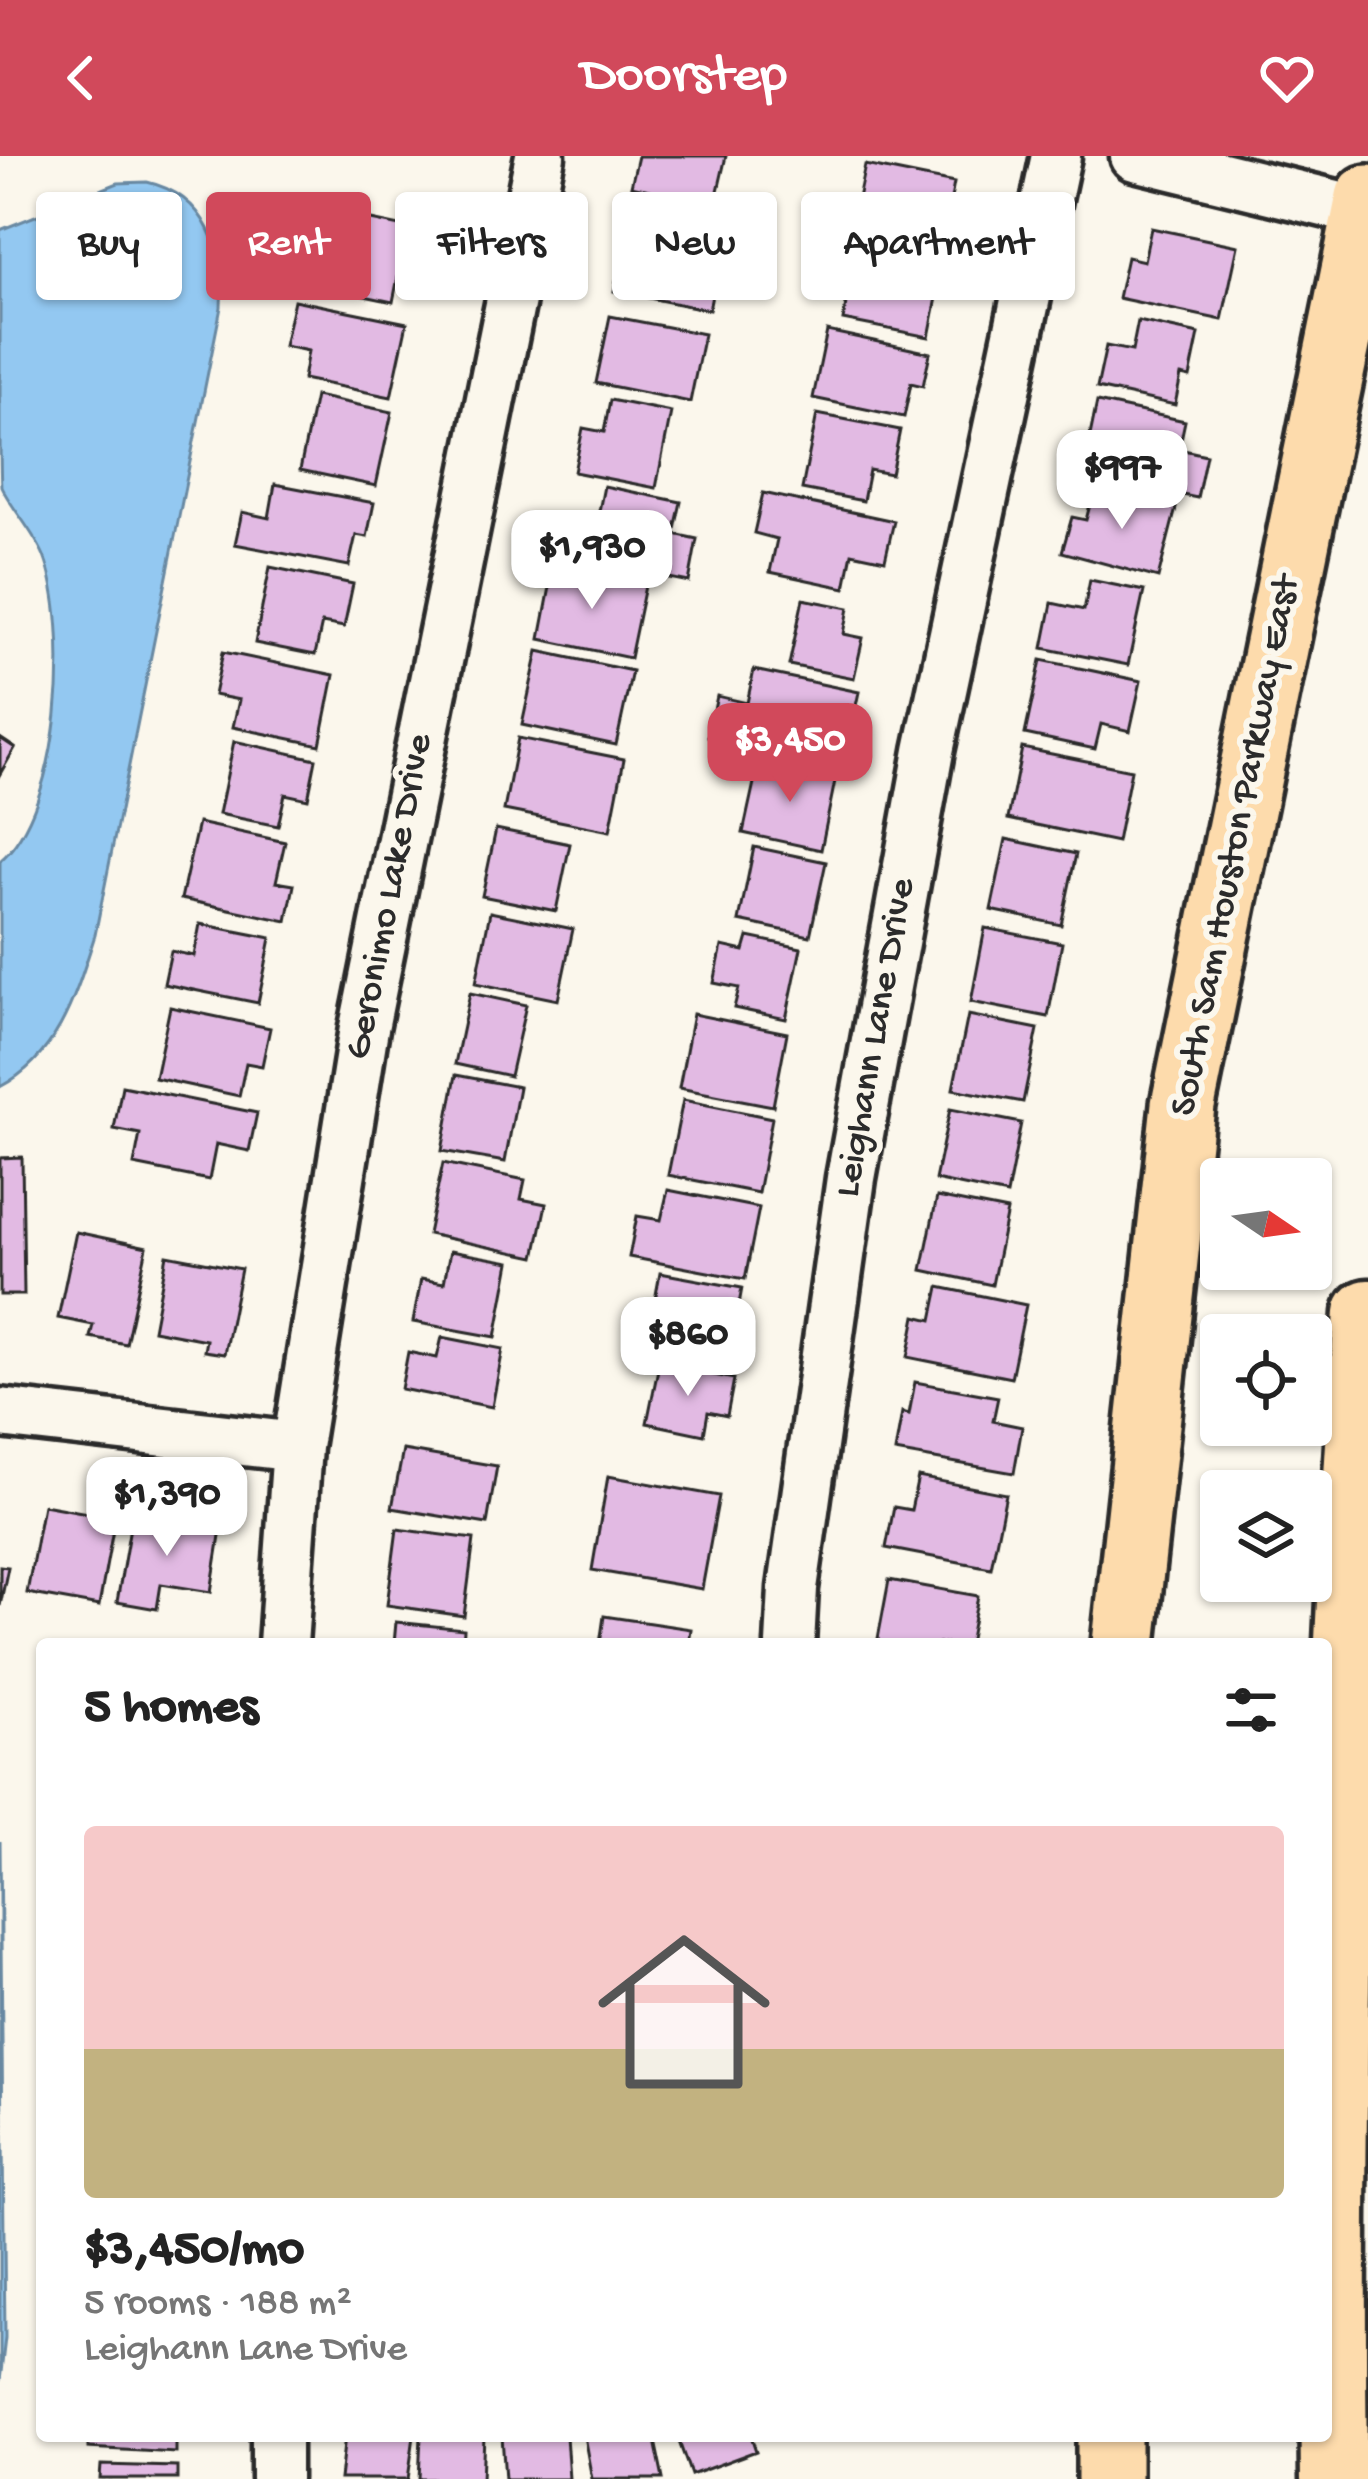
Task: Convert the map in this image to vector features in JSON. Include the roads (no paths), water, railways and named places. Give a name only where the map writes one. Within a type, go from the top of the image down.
[{"type":"highway","points":[[1332,2094],[1337,1843],[1368,1313]]},
{"type":"highway","points":[[1332,2336],[1334,2479]]},
{"type":"main road","name":"South Sam Houston Parkway East","points":[[1125,1638],[1183,1105],[1366,204]]},
{"type":"main road","points":[[1108,2442],[1109,2479]]},
{"type":"street","name":"Geronimo Lake Drive","points":[[283,1638],[297,1447],[364,1028],[540,156]]},
{"type":"street","name":"Leighann Lane Drive","points":[[790,1638],[793,1588],[855,1155],[929,751],[1056,156]]},
{"type":"street","points":[[1135,156],[1366,204]]},
{"type":"street","points":[[0,1413],[297,1447]]},
{"type":"street","points":[[276,2442],[276,2479]]},
{"type":"water","points":[[147,182],[173,192],[95,192],[118,183]]},
{"type":"water","points":[[182,198],[206,226],[206,300],[221,300],[221,307],[95,935],[63,1022],[37,1058],[0,1087],[0,861],[21,836],[37,801],[49,760],[59,670],[53,588],[44,556],[1,486],[0,230],[36,216],[36,300],[182,300]]},
{"type":"water","points":[[0,1841],[5,2338],[0,2381]]}]
